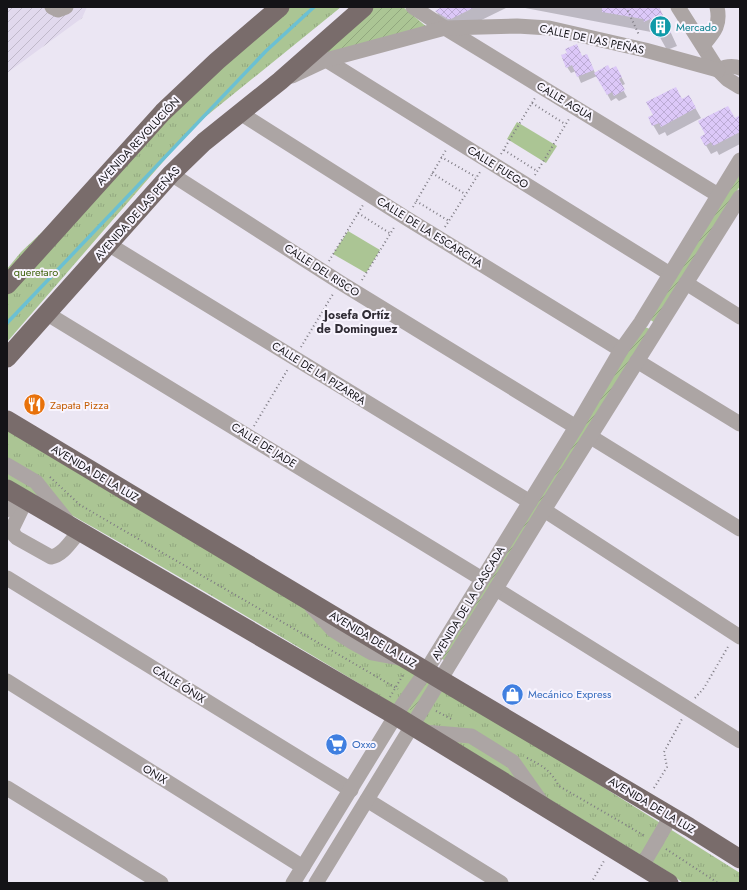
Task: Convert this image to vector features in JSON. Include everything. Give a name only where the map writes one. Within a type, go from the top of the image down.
[{"type":"main road","name":"AVENIDA REVOLUCIÓN","points":[[7,285],[162,112],[217,61],[280,7]]},
{"type":"main road","name":"AVENIDA DE LAS PEÑAS","points":[[7,358],[171,174],[204,142],[280,81],[364,7]]},
{"type":"main road","name":"AVENIDA DE LA LUZ","points":[[7,420],[646,801],[740,859]]},
{"type":"main road","points":[[14,498],[76,530],[398,707],[417,726],[612,848],[651,850],[668,883]]},
{"type":"street","points":[[52,7],[58,10],[66,7]]},
{"type":"street","name":"CALLE AGUA","points":[[414,7],[445,28],[718,195]]},
{"type":"street","points":[[678,7],[718,70],[727,79],[740,87]]},
{"type":"street","points":[[703,45],[716,28],[719,16],[718,7]]},
{"type":"street","name":"CALLE DE LAS PEÑAS","points":[[280,81],[326,60],[445,28],[516,26],[549,28],[645,50],[718,70]]},
{"type":"street","name":"CALLE FUEGO","points":[[326,60],[670,274]]},
{"type":"street","points":[[718,70],[734,66],[740,68]]},
{"type":"street","name":"CALLE DE LA ESCARCHA","points":[[240,113],[401,215],[621,350]]},
{"type":"street","name":"AVENIDA DE LA CASCADA","points":[[293,883],[351,790],[422,668],[482,579],[576,427],[621,350],[641,322],[740,160]]},
{"type":"street","name":"CALLE DEL RISCO","points":[[171,174],[355,291],[576,427]]},
{"type":"street","name":"AVENIDA DE LA CASCADA","points":[[322,881],[367,800],[417,726],[425,706],[422,668],[496,589],[656,330],[738,204]]},
{"type":"street","name":"CALLE DE LA PIZARRA","points":[[108,244],[530,502]]},
{"type":"street","points":[[686,283],[740,317]]},
{"type":"street","name":"CALLE DE JADE","points":[[46,313],[482,579]]},
{"type":"street","points":[[641,322],[656,330]]},
{"type":"street","points":[[637,361],[740,424]]},
{"type":"street","points":[[591,437],[740,529]]},
{"type":"street","points":[[7,465],[36,482],[76,530],[61,552],[56,556],[51,557],[14,535],[12,530],[14,498]]},
{"type":"street","points":[[544,510],[734,642]]},
{"type":"street","name":"CALLE ÓNIX","points":[[7,578],[351,790]]},
{"type":"street","points":[[496,589],[740,741]]},
{"type":"street","name":"ONIX","points":[[7,681],[303,867]]},
{"type":"street","points":[[7,788],[161,883]]},
{"type":"street","points":[[367,800],[501,883]]},
{"type":"street","points":[[651,850],[671,816]]},
{"type":"path","points":[[626,7],[645,50]]},
{"type":"path","points":[[532,104],[566,124],[537,171],[504,150],[532,104]]},
{"type":"path","points":[[453,139],[416,201],[449,221],[487,160]]},
{"type":"path","points":[[441,157],[476,177]]},
{"type":"path","points":[[432,173],[466,194]]},
{"type":"path","points":[[323,271],[370,195]]},
{"type":"path","points":[[358,213],[391,234]]},
{"type":"path","points":[[355,291],[391,234],[401,215]]},
{"type":"path","points":[[48,475],[80,505],[396,687]]},
{"type":"path","points":[[693,700],[704,688],[734,642]]},
{"type":"path","points":[[396,687],[422,668]]},
{"type":"path","points":[[396,687],[398,707]]},
{"type":"path","points":[[396,687],[398,707]]},
{"type":"path","points":[[646,801],[667,767],[664,752],[679,727]]},
{"type":"path","points":[[540,764],[552,774],[559,786],[651,850],[718,883]]},
{"type":"path","points":[[591,883],[612,848]]},
{"type":"shaded area","points":[[7,7],[87,7],[82,18],[7,73]]},
{"type":"green space","name":"queretaro","points":[[280,7],[341,7],[194,126],[7,342],[7,269],[21,252]]},
{"type":"green space","points":[[366,7],[403,7],[428,28],[302,64]]},
{"type":"green space","points":[[517,122],[557,146],[546,163],[507,139]]},
{"type":"green space","points":[[740,172],[740,186],[655,323],[649,319]]},
{"type":"green space","points":[[348,231],[380,250],[366,273],[333,254]]},
{"type":"green space","points":[[642,326],[650,329],[447,662],[439,657]]},
{"type":"green space","points":[[7,429],[455,694],[740,873],[740,883],[683,883],[667,871],[257,622],[7,479]]},
{"type":"green space","points":[[425,683],[431,687],[414,713],[409,709]]},
{"type":"building","points":[[442,7],[475,7],[451,19],[448,19],[435,11]]},
{"type":"building","name":"Mercado","points":[[602,7],[659,7],[671,33],[659,38],[650,19],[644,22],[643,19],[602,12]]},
{"type":"building","points":[[577,44],[582,56],[587,54],[594,70],[577,77],[572,65],[566,68],[561,55],[567,53],[565,49]]},
{"type":"building","points":[[608,65],[610,69],[616,66],[622,77],[619,79],[625,90],[614,96],[612,92],[607,95],[594,73]]},
{"type":"building","points":[[676,87],[682,99],[689,95],[696,108],[661,127],[659,123],[652,126],[648,117],[653,115],[646,102]]},
{"type":"building","points":[[728,106],[735,118],[740,115],[740,132],[713,146],[711,142],[705,146],[700,137],[705,134],[698,121]]},
{"type":"waterway","points":[[7,323],[266,51],[314,7]]},
{"type":"place","name":"Mercado","points":[[661,27]]},
{"type":"place","name":"Zapata Pizza","points":[[34,405]]},
{"type":"place","name":"Mecánico Express","points":[[513,694]]},
{"type":"place","name":"Oxxo","points":[[336,744]]},
{"type":"district","name":"Josefa Ortíz de Dominguez","points":[[357,322]]}]
